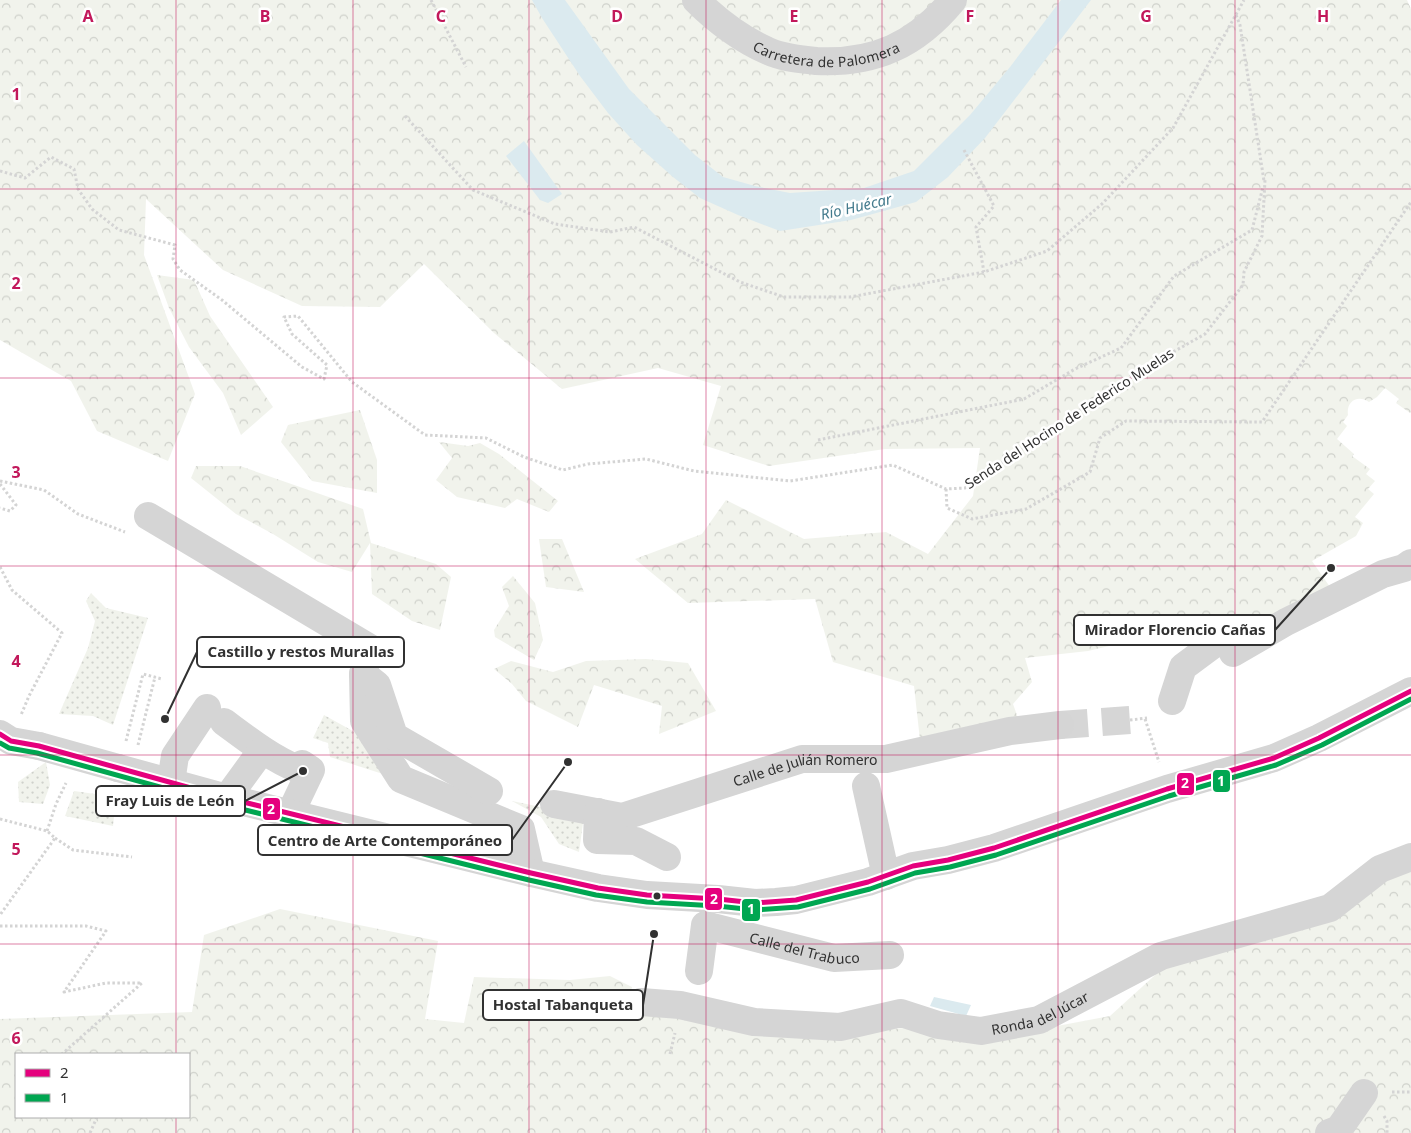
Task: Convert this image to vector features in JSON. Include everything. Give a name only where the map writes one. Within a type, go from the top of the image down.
[{"type":"street","name":"Carretera de Palomera","points":[[696,0],[723,24],[746,40],[769,52],[793,59],[834,62],[868,58],[888,52],[918,34],[954,0]]},
{"type":"street","points":[[139,525],[370,648],[363,674],[364,722],[401,779],[521,829],[531,873]]},
{"type":"street","points":[[1198,685],[1172,701],[1183,667],[1286,622],[1383,574],[1404,568],[1411,563]]},
{"type":"street","points":[[363,674],[377,685],[394,736],[489,791]]},
{"type":"street","points":[[4,741],[121,756],[173,769],[227,798],[598,888],[647,895],[755,903],[796,900],[868,882],[913,866],[948,860],[1125,812],[1167,789],[1274,758],[1328,734],[1411,691]]},
{"type":"street","points":[[173,769],[215,715],[262,750],[290,766],[298,769],[302,764],[311,770],[290,814]]},
{"type":"street","name":"Calle de Julián Romero","points":[[554,804],[622,817],[802,759],[886,759],[1010,731],[1060,725]]},
{"type":"street","points":[[227,798],[262,750]]},
{"type":"street","points":[[866,786],[886,876]]},
{"type":"street","points":[[598,812],[597,840],[636,841],[666,857]]},
{"type":"street","name":"Ronda del Júcar","points":[[641,1002],[680,1005],[754,1022],[840,1027],[901,1013],[938,1025],[981,1031],[1039,1020],[1161,956],[1330,908],[1380,870],[1411,857]]},
{"type":"street","points":[[700,875],[718,899]]},
{"type":"street","name":"Calle del Trabuco","points":[[698,971],[706,925],[834,958],[890,955]]},
{"type":"street","points":[[1329,1133],[1339,1129],[1364,1093]]},
{"type":"path","points":[[431,0],[466,67]]},
{"type":"path","points":[[405,116],[473,190],[555,224],[610,232],[634,227],[740,282],[784,297],[850,297],[984,272],[1047,251],[1103,203],[1173,128],[1244,0]]},
{"type":"path","points":[[818,440],[1024,399],[1075,369],[1121,348],[1174,276],[1252,230],[1265,180],[1240,25],[1235,14]]},
{"type":"path","points":[[964,150],[994,206],[976,227],[984,272]]},
{"type":"path","name":"Senda del Hocino de Federico Muelas","points":[[0,171],[25,178],[51,157],[74,169],[78,189],[92,209],[119,230],[175,245],[172,259],[180,270],[222,300],[302,367],[324,379],[327,365],[292,334],[284,317],[298,316],[352,382],[425,435],[486,438],[524,457],[563,470],[588,464],[646,458],[694,471],[790,481],[893,464],[946,489],[965,488],[1129,376],[1204,334],[1243,285],[1244,272],[1262,236],[1265,180]]},
{"type":"path","points":[[946,489],[947,508],[972,519],[1026,509],[1090,472],[1100,438],[1126,421],[1262,422],[1411,202]]},
{"type":"path","points":[[0,482],[16,505],[10,511],[0,508]]},
{"type":"path","points":[[0,482],[44,490],[78,514],[139,525]]},
{"type":"path","points":[[0,567],[12,590],[62,633],[4,741]]},
{"type":"path","points":[[121,756],[143,674],[162,679]]},
{"type":"path","points":[[155,677],[138,746],[173,769]]},
{"type":"path","points":[[1145,719],[1167,789]]},
{"type":"path","points":[[47,831],[56,804],[66,783]]},
{"type":"path","points":[[0,819],[47,831],[73,850],[132,856]]},
{"type":"path","points":[[0,915],[55,838]]},
{"type":"path","points":[[0,926],[86,926],[106,931],[64,992],[106,982],[142,983],[63,1053]]},
{"type":"path","points":[[90,1133],[98,1118]]},
{"type":"green space","points":[[0,0],[1407,0],[1411,9],[1411,412],[1396,403],[1399,399],[1385,388],[1377,397],[1369,402],[1357,399],[1349,406],[1348,415],[1343,422],[1347,426],[1337,439],[1354,454],[1352,456],[1370,469],[1366,474],[1375,481],[1368,489],[1374,494],[1355,517],[1363,523],[1356,536],[1312,561],[1330,587],[1227,649],[1201,623],[1177,641],[1109,646],[1088,651],[1025,658],[1032,682],[1013,704],[1018,718],[920,740],[914,686],[833,662],[815,599],[688,603],[635,559],[702,534],[726,500],[804,539],[886,532],[928,554],[973,496],[980,448],[885,449],[769,466],[703,445],[721,386],[658,368],[562,389],[494,333],[424,264],[380,307],[302,306],[223,270],[146,199],[144,255],[195,394],[168,461],[97,431],[71,381],[0,340]]},
{"type":"green space","points":[[157,275],[194,280],[210,316],[273,407],[241,435],[223,393],[189,347],[169,308]]},
{"type":"green space","points":[[360,410],[377,460],[377,493],[312,481],[281,442],[288,425]]},
{"type":"green space","points":[[439,442],[468,446],[480,443],[499,454],[558,501],[549,512],[517,499],[505,508],[457,497],[436,480],[452,458]]},
{"type":"green space","points":[[196,466],[240,466],[363,509],[371,543],[436,564],[451,577],[440,630],[412,621],[372,594],[370,543],[352,572],[318,562],[236,514],[191,478]]},
{"type":"green space","points":[[539,539],[562,539],[584,592],[546,587]]},
{"type":"green space","points":[[513,576],[535,603],[543,640],[534,660],[495,637],[494,630],[509,606],[502,587]]},
{"type":"green space","points":[[91,593],[106,608],[148,618],[113,725],[93,716],[59,714],[88,648],[95,621],[86,601]]},
{"type":"green space","points":[[646,659],[688,663],[716,711],[659,734],[662,706],[594,685],[578,727],[526,701],[512,684],[494,669],[511,661],[553,672],[586,661]]},
{"type":"green space","points":[[324,715],[369,740],[386,775],[330,757],[328,743],[313,738]]},
{"type":"green space","points":[[46,762],[50,785],[43,804],[19,802],[18,782]]},
{"type":"green space","points":[[74,791],[116,797],[113,826],[65,816]]},
{"type":"green space","points":[[512,801],[584,816],[579,852],[559,844],[541,817]]},
{"type":"green space","points":[[1411,868],[1411,1133],[0,1133],[0,1019],[192,1012],[204,935],[280,909],[438,941],[425,1019],[464,1023],[474,977],[570,980],[610,976],[632,987],[629,1002],[785,1033],[908,1028],[988,1039],[1110,1016],[1164,967],[1386,880]]},
{"type":"water","name":"Río Huécar","points":[[532,0],[565,0],[629,89],[695,155],[723,177],[790,193],[864,188],[914,171],[970,115],[1010,67],[1061,0],[1091,0],[985,138],[948,177],[916,202],[851,220],[780,231],[700,198],[637,145],[608,113],[580,76]]},
{"type":"water","points":[[524,141],[562,194],[548,203],[540,200],[506,156]]},
{"type":"water","points":[[934,997],[971,1005],[966,1016],[930,1006]]},
{"type":"tunnel","points":[[1060,725],[1130,720]]},
{"type":"transit line","name":"2","points":[[0,734],[11,741],[39,746],[227,798],[598,888],[647,895],[755,903],[796,900],[868,882],[913,866],[948,860],[994,848],[1167,789],[1274,758],[1319,738],[1411,691]]},
{"type":"transit line","name":"1","points":[[0,743],[9,748],[37,753],[225,805],[596,895],[647,902],[755,910],[798,907],[870,889],[915,873],[950,867],[996,855],[1169,796],[1276,765],[1322,745],[1411,699]]},
{"type":"place","name":"Mirador Florencio Cañas","points":[[1331,568]]},
{"type":"place","name":"Castillo y restos Murallas","points":[[165,719]]},
{"type":"place","name":"Centro de Arte Contemporáneo","points":[[568,762]]},
{"type":"place","name":"Fray Luis de León","points":[[303,771]]},
{"type":"place","name":"Hostal Tabanqueta","points":[[654,934]]}]
